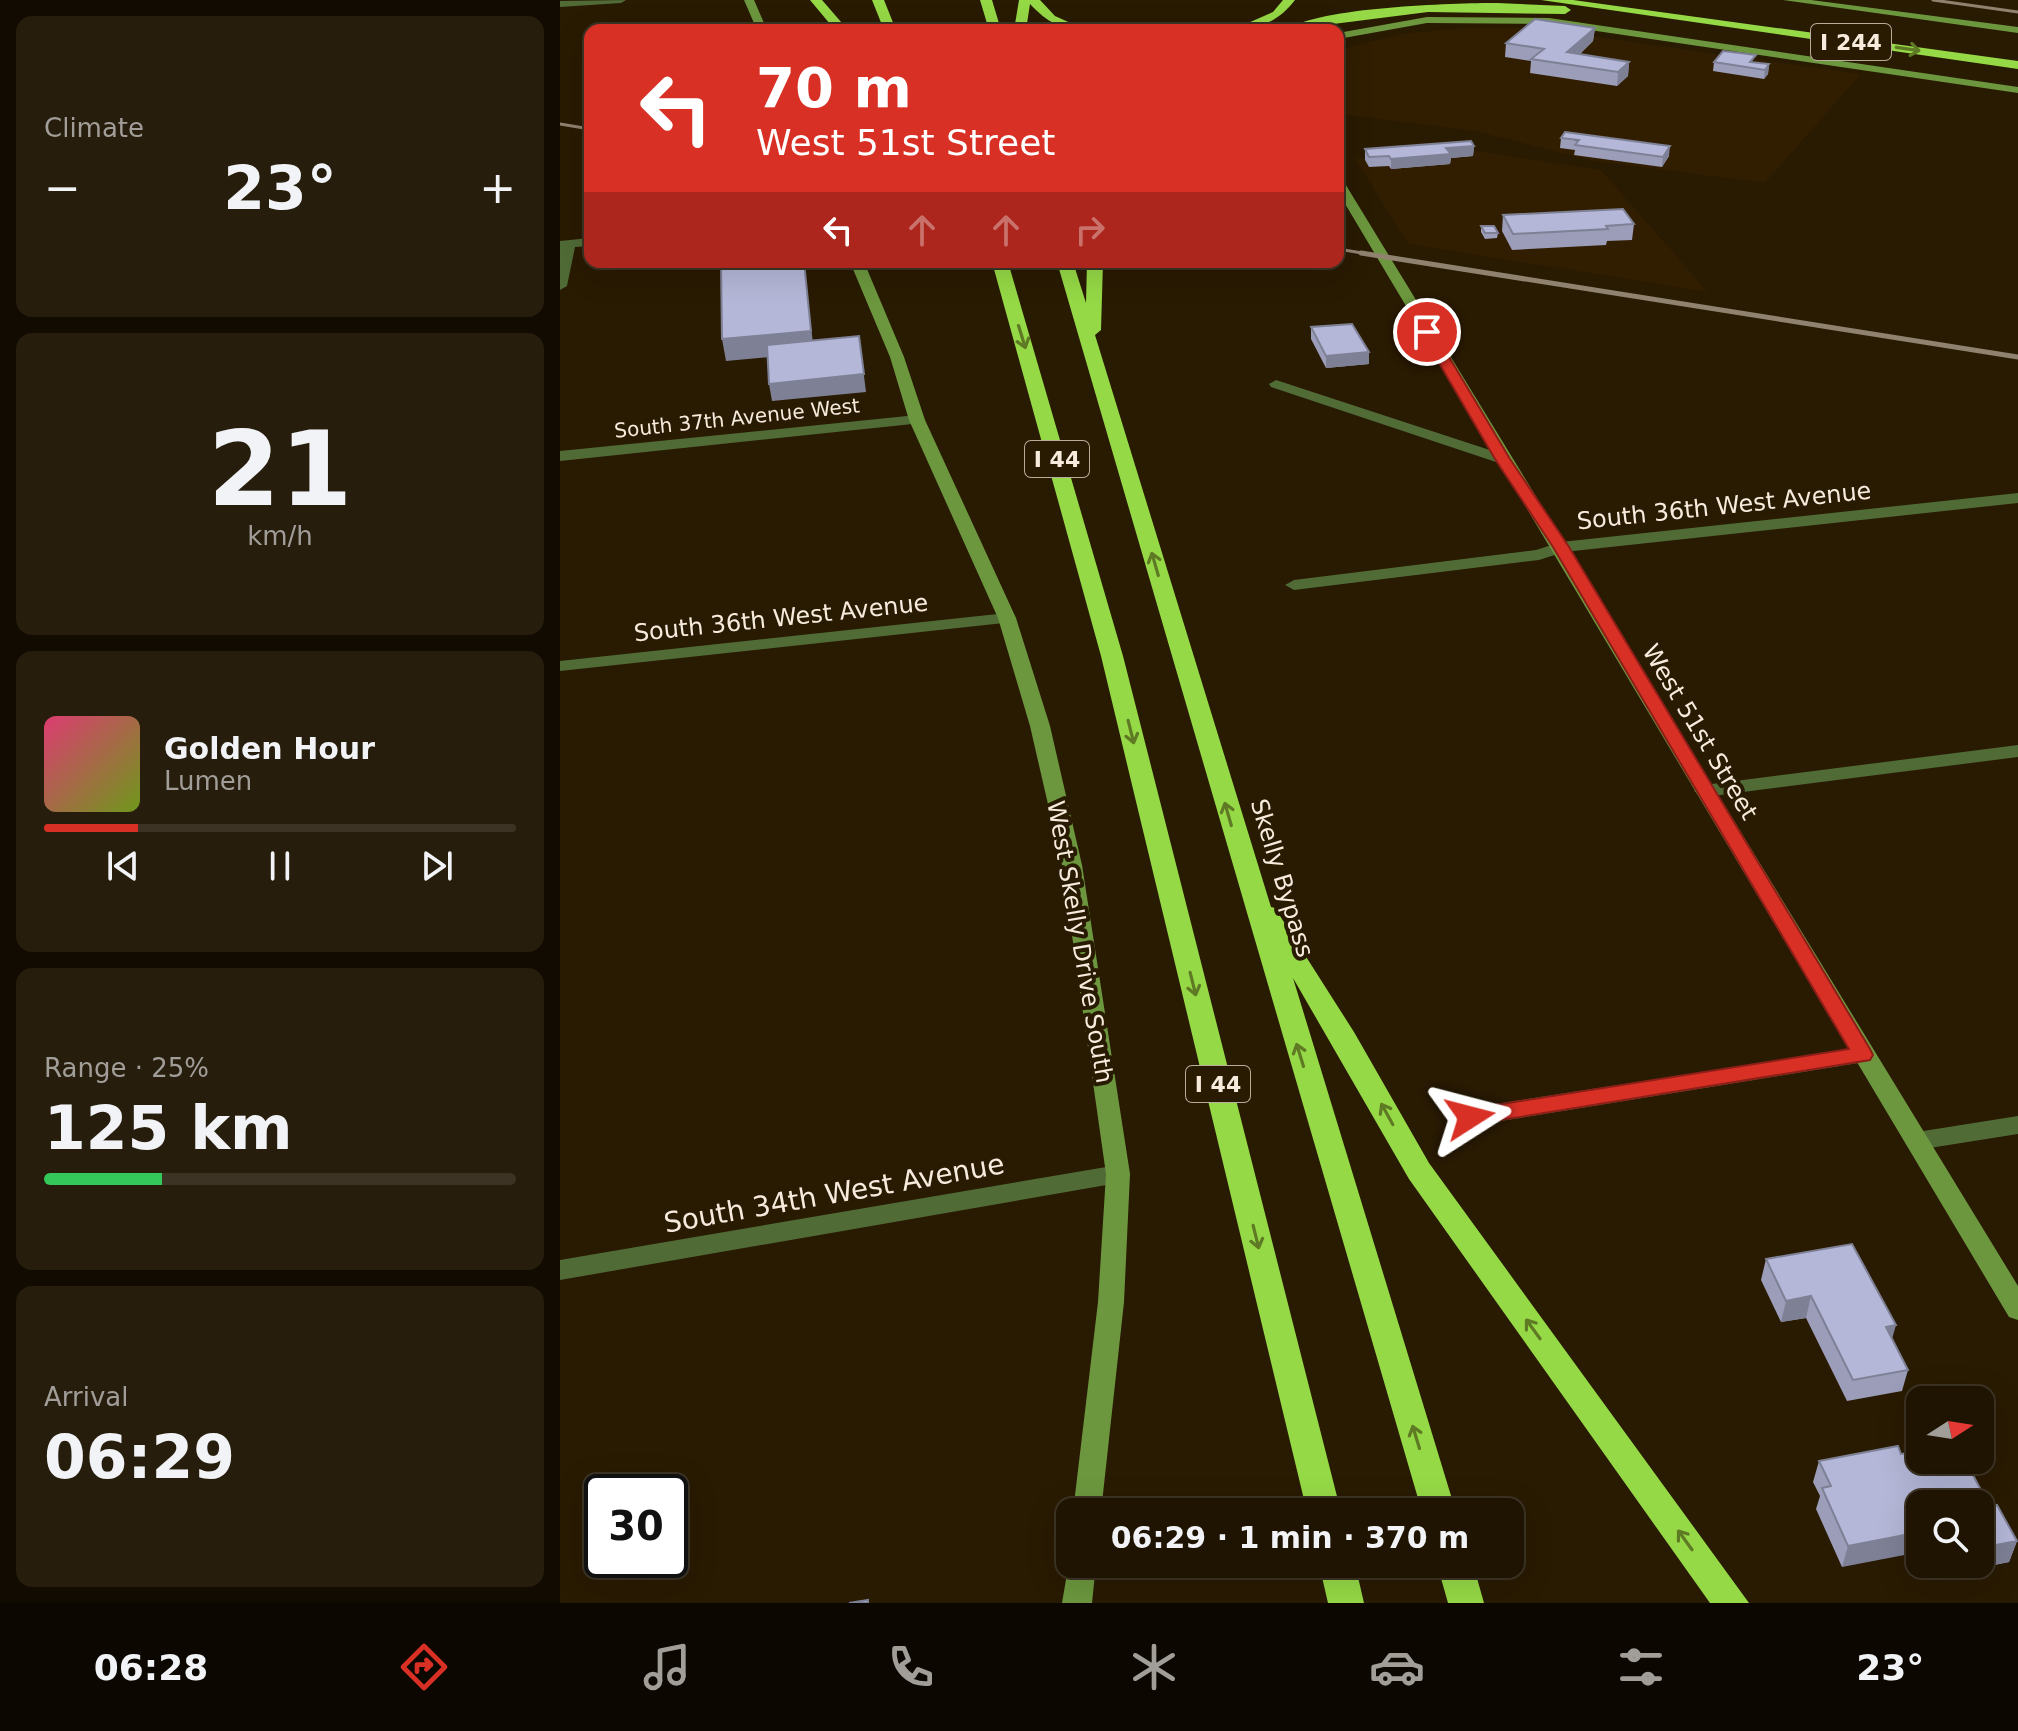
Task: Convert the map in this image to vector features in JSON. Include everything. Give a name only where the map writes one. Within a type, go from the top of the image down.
[{"type":"highway","points":[[816,0],[837,24]]},
{"type":"highway","points":[[878,0],[888,24]]},
{"type":"highway","points":[[986,0],[993,24]]},
{"type":"highway","points":[[1021,24],[1025,0]]},
{"type":"highway","points":[[1033,0],[1051,19],[1064,24]]},
{"type":"highway","points":[[1254,24],[1277,15],[1289,0]]},
{"type":"highway","name":"I 244","points":[[1547,0],[2018,65]]},
{"type":"highway","name":"I 244","points":[[1645,0],[1899,34]]},
{"type":"highway","points":[[1318,24],[1357,15],[1465,7],[1545,9],[1719,24]]},
{"type":"highway","name":"I 44","points":[[1002,268],[1112,656],[1321,1498]]},
{"type":"highway","name":"Skelly Bypass","points":[[1067,268],[1250,889],[1435,1498]]},
{"type":"highway","points":[[1093,353],[1095,268]]},
{"type":"highway","points":[[1250,889],[1344,1039],[1419,1171],[1731,1603]]},
{"type":"highway","points":[[1340,1578],[1346,1603]]},
{"type":"street","points":[[560,4],[621,0]]},
{"type":"street","points":[[749,0],[759,24]]},
{"type":"street","points":[[1788,0],[2018,30]]},
{"type":"street","points":[[1344,35],[1427,20],[1515,19],[1577,24],[2018,90]]},
{"type":"street","name":"West 51st Street","points":[[1344,195],[1502,459],[1561,547],[1704,791],[2018,1309]]},
{"type":"street","points":[[560,286],[565,244]]},
{"type":"street","name":"West Skelly Drive South","points":[[860,268],[897,357],[917,420],[1007,618],[1040,726],[1072,865],[1118,1174],[1111,1302],[1089,1498]]},
{"type":"street","points":[[1276,384],[1502,459]]},
{"type":"street","name":"South 37th Avenue West","points":[[560,456],[917,420]]},
{"type":"street","name":"South 36th West Avenue","points":[[1294,585],[1539,555],[1561,547],[2018,498]]},
{"type":"street","name":"South 36th West Avenue","points":[[560,666],[1007,618]]},
{"type":"street","points":[[1704,791],[2018,751]]},
{"type":"street","points":[[1470,1117],[1863,1055]]},
{"type":"street","points":[[1917,1141],[2018,1125]]},
{"type":"street","name":"South 34th West Avenue","points":[[560,1270],[1118,1174]]},
{"type":"street","points":[[1077,1603],[1080,1578]]},
{"type":"shaded area","points":[[1462,28],[1533,28],[1861,74],[1765,183],[1594,161],[1475,131],[1344,115],[1344,48],[1400,34]]},
{"type":"shaded area","points":[[1470,150],[1601,170],[1708,292],[1408,244],[1355,159]]},
{"type":"building","points":[[1535,19],[1595,28],[1567,52],[1629,62],[1618,72],[1531,59],[1544,49],[1506,43]]},
{"type":"building","points":[[1723,51],[1756,55],[1750,62],[1769,64],[1765,70],[1714,62]]},
{"type":"building","points":[[1565,132],[1670,146],[1663,157],[1575,145],[1579,140],[1561,138]]},
{"type":"building","points":[[1471,141],[1474,146],[1446,148],[1451,154],[1391,159],[1389,156],[1369,157],[1365,149]]},
{"type":"building","points":[[1623,209],[1634,224],[1606,226],[1608,229],[1513,234],[1503,215]]},
{"type":"building","points":[[1481,226],[1494,226],[1498,233],[1485,233]]},
{"type":"building","points":[[721,268],[805,268],[811,331],[722,339]]},
{"type":"building","points":[[1352,324],[1369,352],[1326,356],[1311,327]]},
{"type":"building","points":[[859,336],[864,374],[769,384],[767,345]]},
{"type":"building","points":[[1852,1244],[1896,1325],[1886,1327],[1908,1370],[1853,1380],[1811,1296],[1786,1301],[1766,1259]]},
{"type":"building","points":[[1898,1446],[1901,1454],[1906,1453],[1906,1474],[1972,1474],[1981,1490],[1906,1490],[1906,1535],[1848,1546],[1822,1488],[1831,1486],[1819,1461]]},
{"type":"building","points":[[1997,1505],[2017,1541],[1994,1545],[1994,1506]]},
{"type":"railway","points":[[1933,0],[2018,12]]},
{"type":"railway","points":[[560,124],[584,128]]},
{"type":"railway","points":[[1344,250],[1374,255]]},
{"type":"railway","points":[[1361,253],[2018,357]]},
{"type":"route","points":[[1427,332],[1502,459],[1561,547],[1863,1055],[1470,1117]]}]
